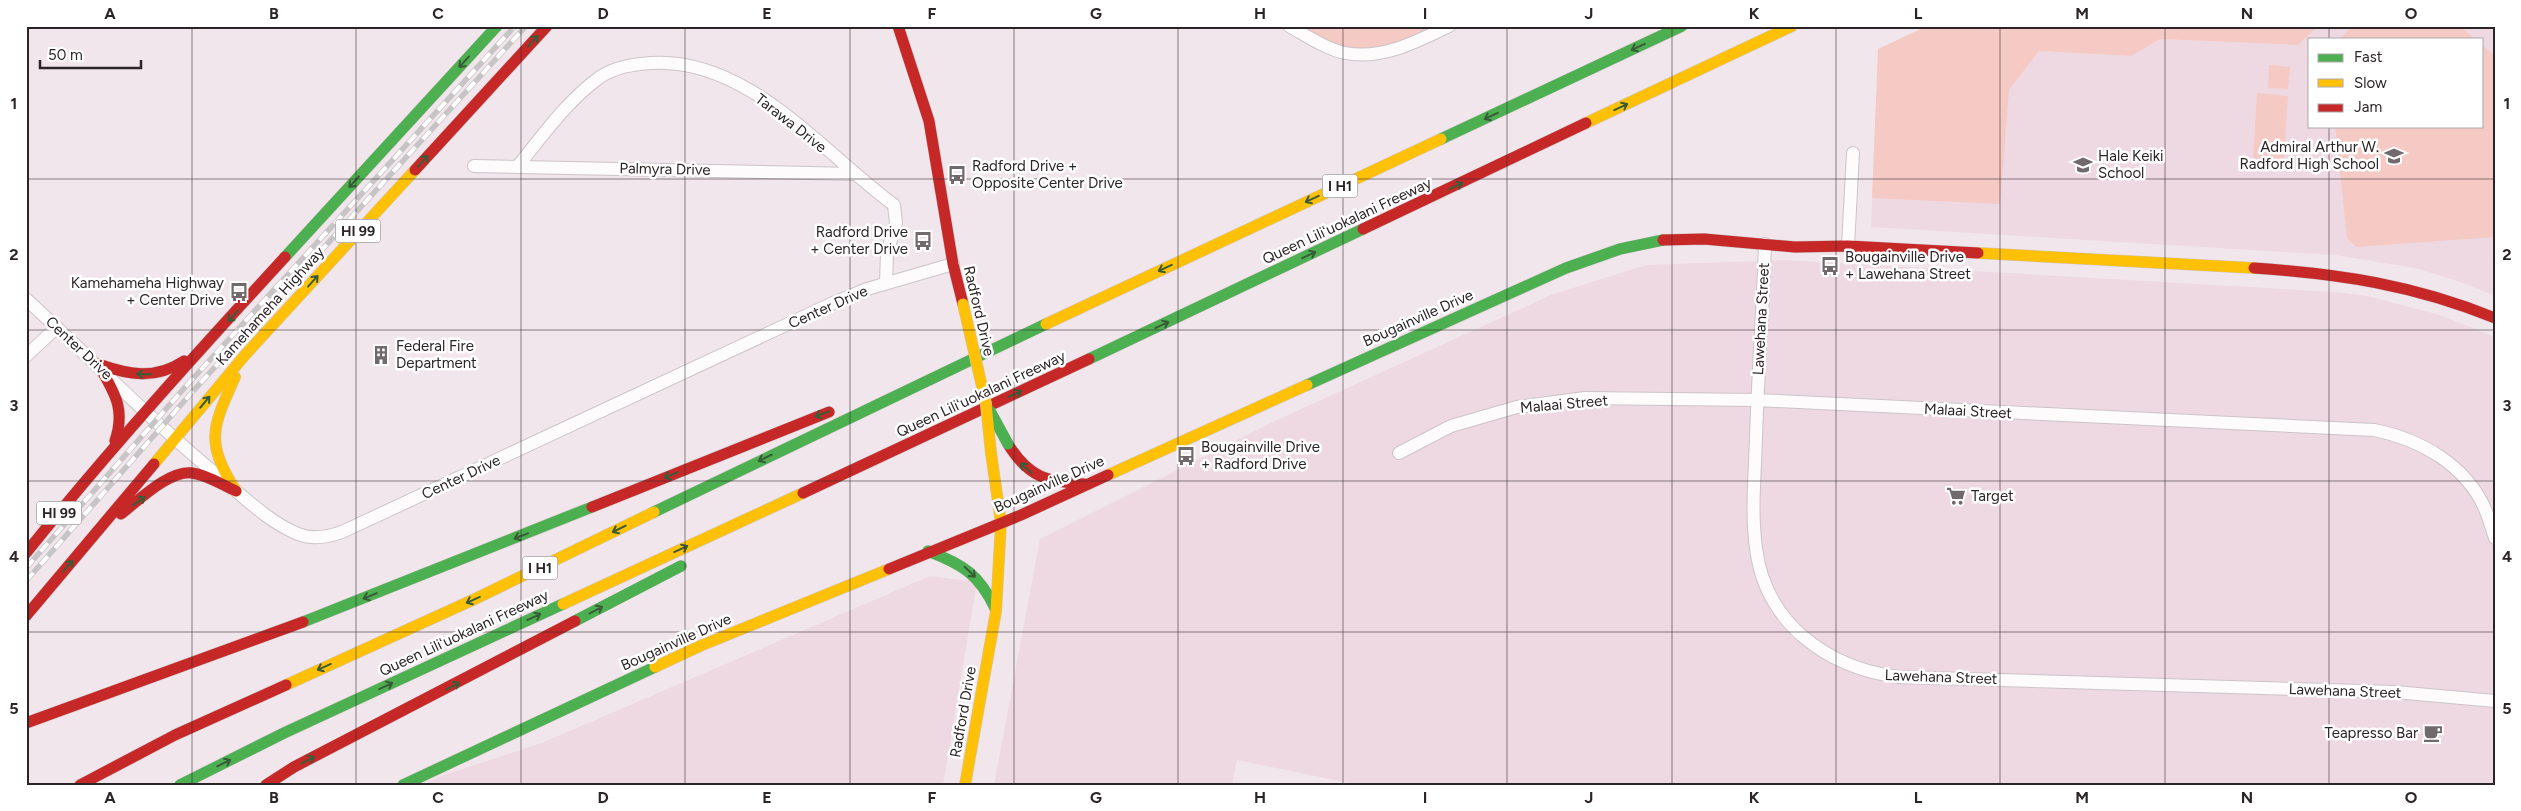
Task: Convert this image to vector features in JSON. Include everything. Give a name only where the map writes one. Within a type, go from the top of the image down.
[{"type":"main road","name":"Kamehameha Highway","points":[[26,553],[91,472],[144,411],[215,336],[496,26]]},
{"type":"main road","name":"Kamehameha Highway","points":[[26,616],[245,356],[547,26]]},
{"type":"main road","name":"Radford Drive","points":[[898,26],[929,121],[953,264],[986,404],[1001,523],[996,611],[965,785]]},
{"type":"main road","name":"Queen Liliʻuokalani Freeway","points":[[80,785],[175,735],[477,598],[998,346],[1682,26]]},
{"type":"main road","name":"Queen Liliʻuokalani Freeway","points":[[180,785],[284,733],[939,430],[1792,26]]},
{"type":"main road","name":"Bougainville Drive","points":[[403,785],[700,646],[1001,523],[1566,268],[1602,254],[1638,244],[1677,239],[1715,239],[1787,246],[1848,246],[2330,275],[2414,288],[2448,298],[2495,318]]},
{"type":"main road","points":[[98,364],[119,372],[148,375],[170,372],[215,336]]},
{"type":"main road","points":[[860,400],[998,346]]},
{"type":"main road","points":[[236,491],[218,460],[215,440],[219,415],[245,356]]},
{"type":"main road","points":[[98,364],[121,409],[122,426],[112,447]]},
{"type":"main road","points":[[986,404],[1021,465],[1043,479],[1066,484],[1087,484]]},
{"type":"main road","points":[[26,723],[322,615],[841,407]]},
{"type":"main road","points":[[731,540],[939,430]]},
{"type":"main road","points":[[34,525],[91,472]]},
{"type":"main road","points":[[99,529],[166,481],[188,473],[205,477],[236,491]]},
{"type":"main road","points":[[928,552],[960,563],[973,574],[988,592],[996,611]]},
{"type":"main road","points":[[266,785],[294,767],[687,563]]},
{"type":"street","points":[[1290,26],[1328,47],[1345,53],[1376,54],[1402,47],[1448,26]]},
{"type":"street","name":"Tarawa Drive","points":[[518,166],[566,105],[602,76],[630,64],[673,62],[714,74],[759,95],[802,128],[894,205],[897,214],[892,240],[887,253],[886,283]]},
{"type":"street","points":[[1848,246],[1853,153]]},
{"type":"street","name":"Palmyra Drive","points":[[474,166],[855,174]]},
{"type":"street","name":"Lawehana Street","points":[[1765,244],[1757,400],[1754,526],[1761,571],[1781,613],[1796,630],[1820,650],[1854,668],[1899,677],[2395,692],[2495,701]]},
{"type":"street","name":"Center Drive","points":[[26,299],[98,364],[174,440],[275,523],[300,535],[326,538],[833,303],[886,283],[953,264]]},
{"type":"street","points":[[26,356],[57,327]]},
{"type":"street","name":"Malaai Street","points":[[1399,453],[1451,426],[1517,407],[1585,398],[1757,400],[2374,430],[2414,441],[2451,464],[2463,476],[2485,508],[2495,538]]},
{"type":"street","points":[[955,785],[969,762]]},
{"type":"shaded area","points":[[1290,26],[1449,26],[1359,54]]},
{"type":"shaded area","points":[[1927,26],[2318,26],[2298,45],[2160,39],[2131,56],[2039,51],[2009,90],[2000,204],[1872,198],[1878,49]]},
{"type":"shaded area","name":"Hale Keiki School","points":[[2318,26],[2495,26],[2495,296],[2455,280],[2415,268],[2335,255],[1871,227],[1875,142],[2009,90],[2039,51],[2131,56],[2160,39],[2298,45]]},
{"type":"shaded area","points":[[2352,26],[2460,26],[2474,38],[2341,38]]},
{"type":"shaded area","points":[[2484,47],[2495,56],[2495,237],[2356,247],[2347,238],[2335,128],[2484,128]]},
{"type":"shaded area","points":[[2269,65],[2290,67],[2288,89],[2268,88]]},
{"type":"shaded area","points":[[2257,93],[2288,96],[2284,160],[2253,158]]},
{"type":"shaded area","points":[[1785,260],[2334,292],[2367,296],[2440,315],[2495,337],[2495,785],[1359,785],[1237,760],[1232,785],[994,785],[1040,539],[1277,420],[1551,295],[1646,265]]},
{"type":"shaded area","points":[[930,576],[977,582],[943,785],[423,785],[438,777],[544,742]]},
{"type":"railway","points":[[26,568],[187,385],[515,26]]},
{"type":"railway","points":[[26,581],[194,390],[526,26]]},
{"type":"traffic: fast","points":[[285,257],[497,26]]},
{"type":"traffic: fast","points":[[1441,139],[1682,26]]},
{"type":"traffic: fast","points":[[1089,359],[1363,229]]},
{"type":"traffic: fast","points":[[1307,385],[1566,268],[1620,249],[1663,240]]},
{"type":"traffic: fast","points":[[654,512],[1046,324]]},
{"type":"traffic: fast","points":[[990,411],[1008,444]]},
{"type":"traffic: fast","points":[[303,622],[592,507]]},
{"type":"traffic: fast","points":[[928,551],[960,566],[976,578],[995,608]]},
{"type":"traffic: fast","points":[[575,621],[681,566]]},
{"type":"traffic: fast","points":[[180,785],[284,733],[563,604]]},
{"type":"traffic: fast","points":[[403,785],[655,667]]},
{"type":"traffic: slow","points":[[1586,123],[1792,26]]},
{"type":"traffic: slow","points":[[1046,324],[1441,139]]},
{"type":"traffic: slow","points":[[154,464],[245,355],[415,170]]},
{"type":"traffic: slow","points":[[1978,253],[2254,268]]},
{"type":"traffic: slow","points":[[963,304],[986,404],[991,453]]},
{"type":"traffic: slow","points":[[235,377],[221,409],[215,435],[220,460],[236,491]]},
{"type":"traffic: slow","points":[[1108,475],[1307,385]]},
{"type":"traffic: slow","points":[[965,785],[996,611],[1001,523],[991,453]]},
{"type":"traffic: slow","points":[[563,604],[803,493]]},
{"type":"traffic: slow","points":[[286,685],[477,598],[654,512]]},
{"type":"traffic: slow","points":[[655,667],[700,646],[889,569]]},
{"type":"traffic: jam","points":[[415,170],[547,26]]},
{"type":"traffic: jam","points":[[898,26],[929,121],[953,264],[963,304]]},
{"type":"traffic: jam","points":[[1363,229],[1586,123]]},
{"type":"traffic: jam","points":[[1663,240],[1704,239],[1795,247],[1848,246],[1978,253]]},
{"type":"traffic: jam","points":[[26,553],[121,440],[285,257]]},
{"type":"traffic: jam","points":[[2254,268],[2347,278],[2406,289],[2495,318]]},
{"type":"traffic: jam","points":[[803,493],[1089,359]]},
{"type":"traffic: jam","points":[[98,364],[120,371],[142,374],[163,371],[184,361]]},
{"type":"traffic: jam","points":[[98,364],[109,383],[119,410],[115,441]]},
{"type":"traffic: jam","points":[[592,507],[829,412]]},
{"type":"traffic: jam","points":[[1008,444],[1023,464],[1040,476],[1059,482],[1084,484]]},
{"type":"traffic: jam","points":[[26,616],[154,464]]},
{"type":"traffic: jam","points":[[121,514],[164,481],[183,473],[204,476],[236,491]]},
{"type":"traffic: jam","points":[[889,569],[1021,515],[1108,475]]},
{"type":"traffic: jam","points":[[266,785],[294,767],[575,621]]},
{"type":"traffic: jam","points":[[26,723],[303,622]]},
{"type":"traffic: jam","points":[[80,785],[175,735],[286,685]]},
{"type":"place","name":"Admiral Arthur W. Radford High School","points":[[2394,156]]},
{"type":"place","name":"Hale Keiki School","points":[[2083,165]]},
{"type":"place","name":"Radford Drive + Opposite Center Drive","points":[[957,175]]},
{"type":"place","name":"Radford Drive + Center Drive","points":[[923,241]]},
{"type":"place","name":"Bougainville Drive + Lawehana Street","points":[[1830,266]]},
{"type":"place","name":"Kamehameha Highway + Center Drive","points":[[239,292]]},
{"type":"place","name":"Federal Fire Department","points":[[381,355]]},
{"type":"place","name":"Bougainville Drive + Radford Drive","points":[[1186,456]]},
{"type":"place","name":"Target","points":[[1956,496]]},
{"type":"place","name":"Teapresso Bar","points":[[2433,733]]}]
